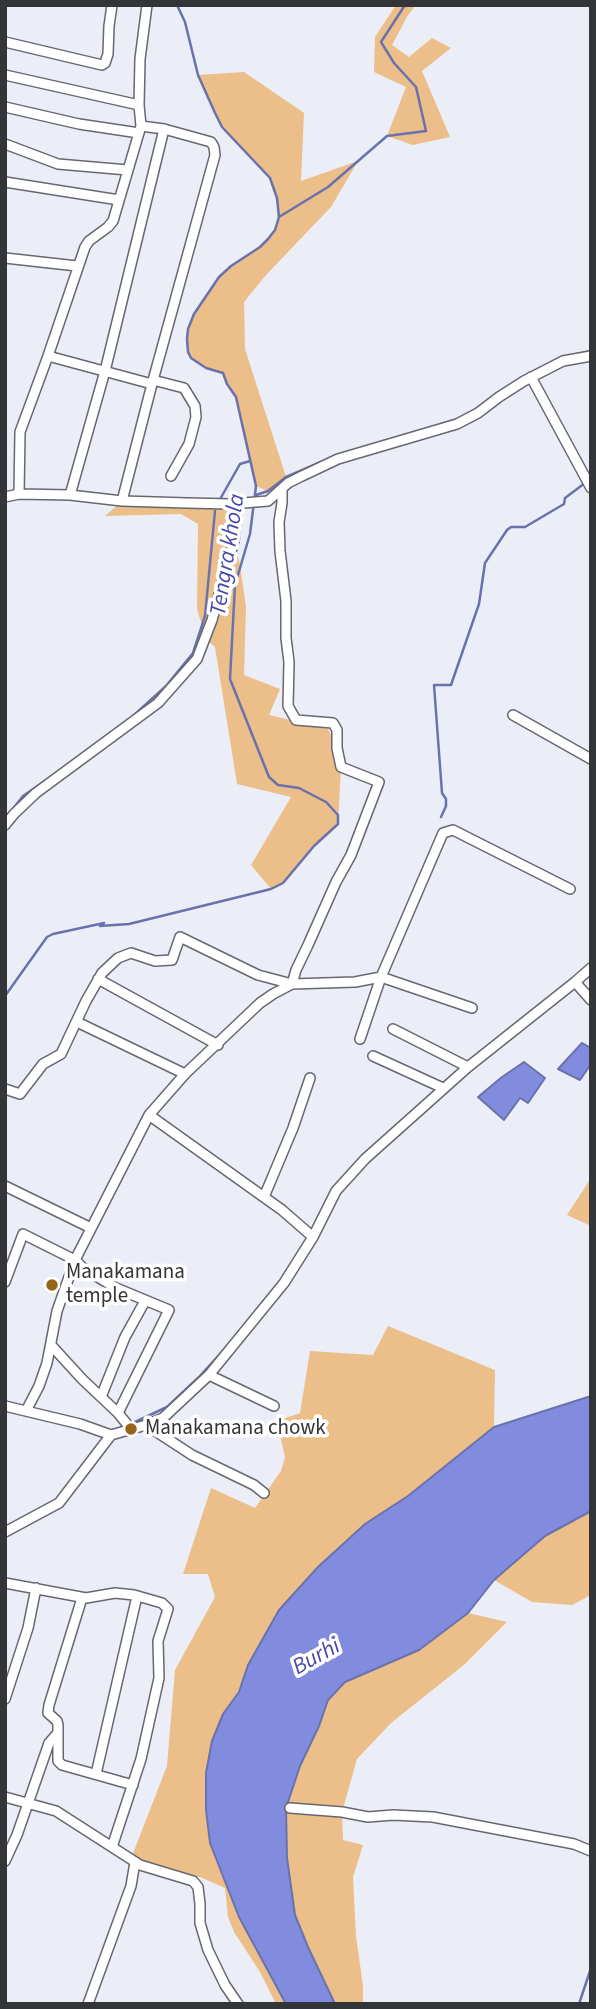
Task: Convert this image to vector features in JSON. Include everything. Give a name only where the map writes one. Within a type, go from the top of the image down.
[{"type":"street","points":[[5,42],[102,65],[107,54],[112,5]]},
{"type":"street","points":[[19,494],[20,432],[85,247],[113,221],[140,129],[141,43],[147,5]]},
{"type":"street","points":[[5,75],[139,106]]},
{"type":"street","points":[[5,107],[79,124],[164,129],[211,142],[214,147],[215,155],[122,501]]},
{"type":"street","points":[[70,495],[105,371],[164,129]]},
{"type":"street","points":[[5,144],[58,164],[128,170]]},
{"type":"street","points":[[5,182],[119,200]]},
{"type":"street","points":[[5,258],[77,266]]},
{"type":"street","points":[[48,356],[184,388],[195,406],[197,417],[189,444],[171,476]]},
{"type":"street","points":[[5,497],[19,494],[70,495],[122,501],[231,504],[268,502],[288,483],[338,460],[457,424],[531,377],[563,361],[591,356]]},
{"type":"street","points":[[531,377],[591,488]]},
{"type":"street","points":[[26,1411],[39,1386],[51,1345],[57,1311],[75,1260],[149,1115],[185,1074],[260,1003],[292,984],[307,945],[351,855],[379,782],[341,767],[337,730],[333,723],[296,720],[288,706],[286,601],[279,523],[282,490]]},
{"type":"street","points":[[5,825],[36,793],[158,703],[197,659],[216,608],[234,541],[237,502]]},
{"type":"street","points":[[513,715],[591,759]]},
{"type":"street","points":[[360,1039],[381,977],[443,832],[453,830],[570,889]]},
{"type":"street","points":[[5,1089],[20,1094],[43,1064],[61,1054],[98,979],[118,958],[131,953],[155,961],[172,960],[180,937],[258,975],[292,984],[355,982],[381,977],[472,1008]]},
{"type":"street","points":[[5,1532],[59,1503],[111,1435],[163,1418],[209,1375],[284,1283],[313,1237],[336,1191],[365,1159],[443,1088],[591,968]]},
{"type":"street","points":[[98,979],[218,1045]]},
{"type":"street","points":[[575,982],[591,1000]]},
{"type":"street","points":[[77,1022],[185,1074]]},
{"type":"street","points":[[393,1029],[468,1067]]},
{"type":"street","points":[[373,1056],[443,1088]]},
{"type":"street","points":[[264,1197],[293,1128],[310,1078]]},
{"type":"street","points":[[149,1115],[264,1197],[313,1237]]},
{"type":"street","points":[[5,1186],[91,1228]]},
{"type":"street","points":[[5,1282],[23,1234],[75,1260],[104,1283],[169,1310],[118,1413]]},
{"type":"street","points":[[101,1397],[125,1337],[145,1301]]},
{"type":"street","points":[[51,1345],[131,1429]]},
{"type":"street","points":[[209,1375],[274,1406]]},
{"type":"street","points":[[5,1406],[97,1428],[111,1435]]},
{"type":"street","points":[[146,1425],[192,1455],[254,1485],[264,1493]]},
{"type":"street","points":[[5,1583],[82,1598],[115,1593],[137,1596],[166,1606],[168,1612],[157,1647],[159,1678],[134,1785],[112,1847]]},
{"type":"street","points":[[5,1699],[28,1628],[36,1588]]},
{"type":"street","points":[[96,1774],[137,1596]]},
{"type":"street","points":[[82,1598],[48,1705],[48,1713],[57,1721],[58,1761],[62,1765],[134,1785]]},
{"type":"street","points":[[5,1861],[49,1743],[57,1734]]},
{"type":"street","points":[[5,1797],[56,1811],[135,1862],[151,1869],[189,1878],[198,1887],[200,1923],[208,1951],[238,2004]]},
{"type":"street","points":[[290,1808],[368,1817],[433,1817],[574,1844],[591,1851]]},
{"type":"street","points":[[88,2004],[131,1886],[135,1862]]},
{"type":"shaded area","points":[[396,5],[416,5],[392,45],[409,57],[432,38],[451,48],[422,71],[450,137],[413,145],[387,136],[406,87],[374,72],[375,37]]},
{"type":"shaded area","points":[[244,72],[304,113],[301,181],[358,161],[331,207],[244,302],[245,349],[288,483],[282,490],[268,491],[256,486],[236,397],[222,373],[196,363],[188,352],[187,339],[191,321],[219,277],[260,247],[278,224],[277,198],[270,178],[222,127],[198,75]]},
{"type":"shaded area","points":[[122,501],[238,502],[234,541],[246,607],[244,675],[280,689],[269,715],[328,729],[337,748],[341,767],[338,824],[314,846],[283,883],[271,889],[251,865],[291,797],[237,784],[215,647],[206,639],[197,609],[198,524],[181,514],[105,516]]},
{"type":"shaded area","points":[[591,1178],[591,1226],[567,1215]]},
{"type":"shaded area","points":[[388,1326],[495,1370],[494,1427],[408,1496],[365,1524],[318,1567],[279,1610],[248,1665],[239,1692],[223,1714],[212,1741],[206,1774],[210,1843],[239,1917],[286,2004],[276,2004],[260,1972],[234,1932],[228,1917],[225,1888],[200,1877],[150,1873],[130,1861],[167,1766],[175,1670],[215,1597],[208,1574],[183,1574],[211,1488],[255,1508],[281,1471],[285,1457],[277,1421],[300,1413],[310,1351],[373,1355]]},
{"type":"shaded area","points":[[591,1511],[591,1595],[572,1605],[532,1602],[494,1580],[545,1536]]},
{"type":"shaded area","points":[[468,1613],[507,1622],[465,1664],[391,1723],[357,1759],[342,1812],[343,1840],[363,1845],[353,1877],[363,2004],[335,2004],[295,1915],[287,1858],[286,1808],[300,1766],[328,1700],[345,1682],[419,1650]]},
{"type":"water","points":[[582,1043],[591,1048],[591,1064],[580,1080],[558,1069]]},
{"type":"water","points":[[524,1062],[545,1078],[528,1103],[520,1098],[504,1120],[478,1097]]},
{"type":"water","name":"Burhi","points":[[591,1396],[591,1511],[545,1536],[494,1580],[468,1613],[419,1650],[345,1682],[328,1700],[300,1766],[286,1808],[287,1858],[295,1915],[335,2004],[286,2004],[239,1917],[210,1843],[206,1810],[206,1773],[212,1741],[223,1714],[239,1692],[248,1665],[279,1610],[318,1567],[365,1524],[408,1496],[494,1427]]},
{"type":"waterway","points":[[177,5],[185,22],[198,75],[215,113],[222,127],[270,178],[277,198],[279,217]]},
{"type":"waterway","name":"Tengra khola","points":[[5,996],[47,937],[104,923],[100,926],[129,924],[271,889],[283,883],[314,846],[338,824],[338,815],[326,802],[299,788],[278,785],[269,777],[230,679],[235,585],[250,534],[256,486],[236,397],[223,373],[206,368],[191,358],[187,339],[194,314],[219,277],[260,247],[275,230],[279,217],[328,187],[387,136],[426,131],[416,87],[394,63],[381,42],[405,5]]},
{"type":"waterway","points":[[567,356],[591,351]]},
{"type":"waterway","points":[[473,411],[499,392]]},
{"type":"waterway","points":[[441,424],[458,419]]},
{"type":"waterway","points":[[219,501],[240,464],[250,461]]},
{"type":"waterway","points":[[256,495],[268,491],[286,477],[321,462]]},
{"type":"waterway","points":[[441,817],[446,799],[442,793],[434,685],[451,685],[479,604],[485,563],[507,530],[511,527],[525,527],[564,504],[565,498],[585,483]]},
{"type":"waterway","points":[[133,716],[166,686],[193,653],[205,616],[215,511]]},
{"type":"waterway","points":[[8,815],[23,796],[49,778]]},
{"type":"waterway","points":[[135,1422],[167,1407],[230,1343]]},
{"type":"waterway","points":[[579,2004],[591,1968]]},
{"type":"place","name":"Manakamana temple","points":[[52,1285]]},
{"type":"place","name":"Manakamana chowk","points":[[131,1429]]}]
